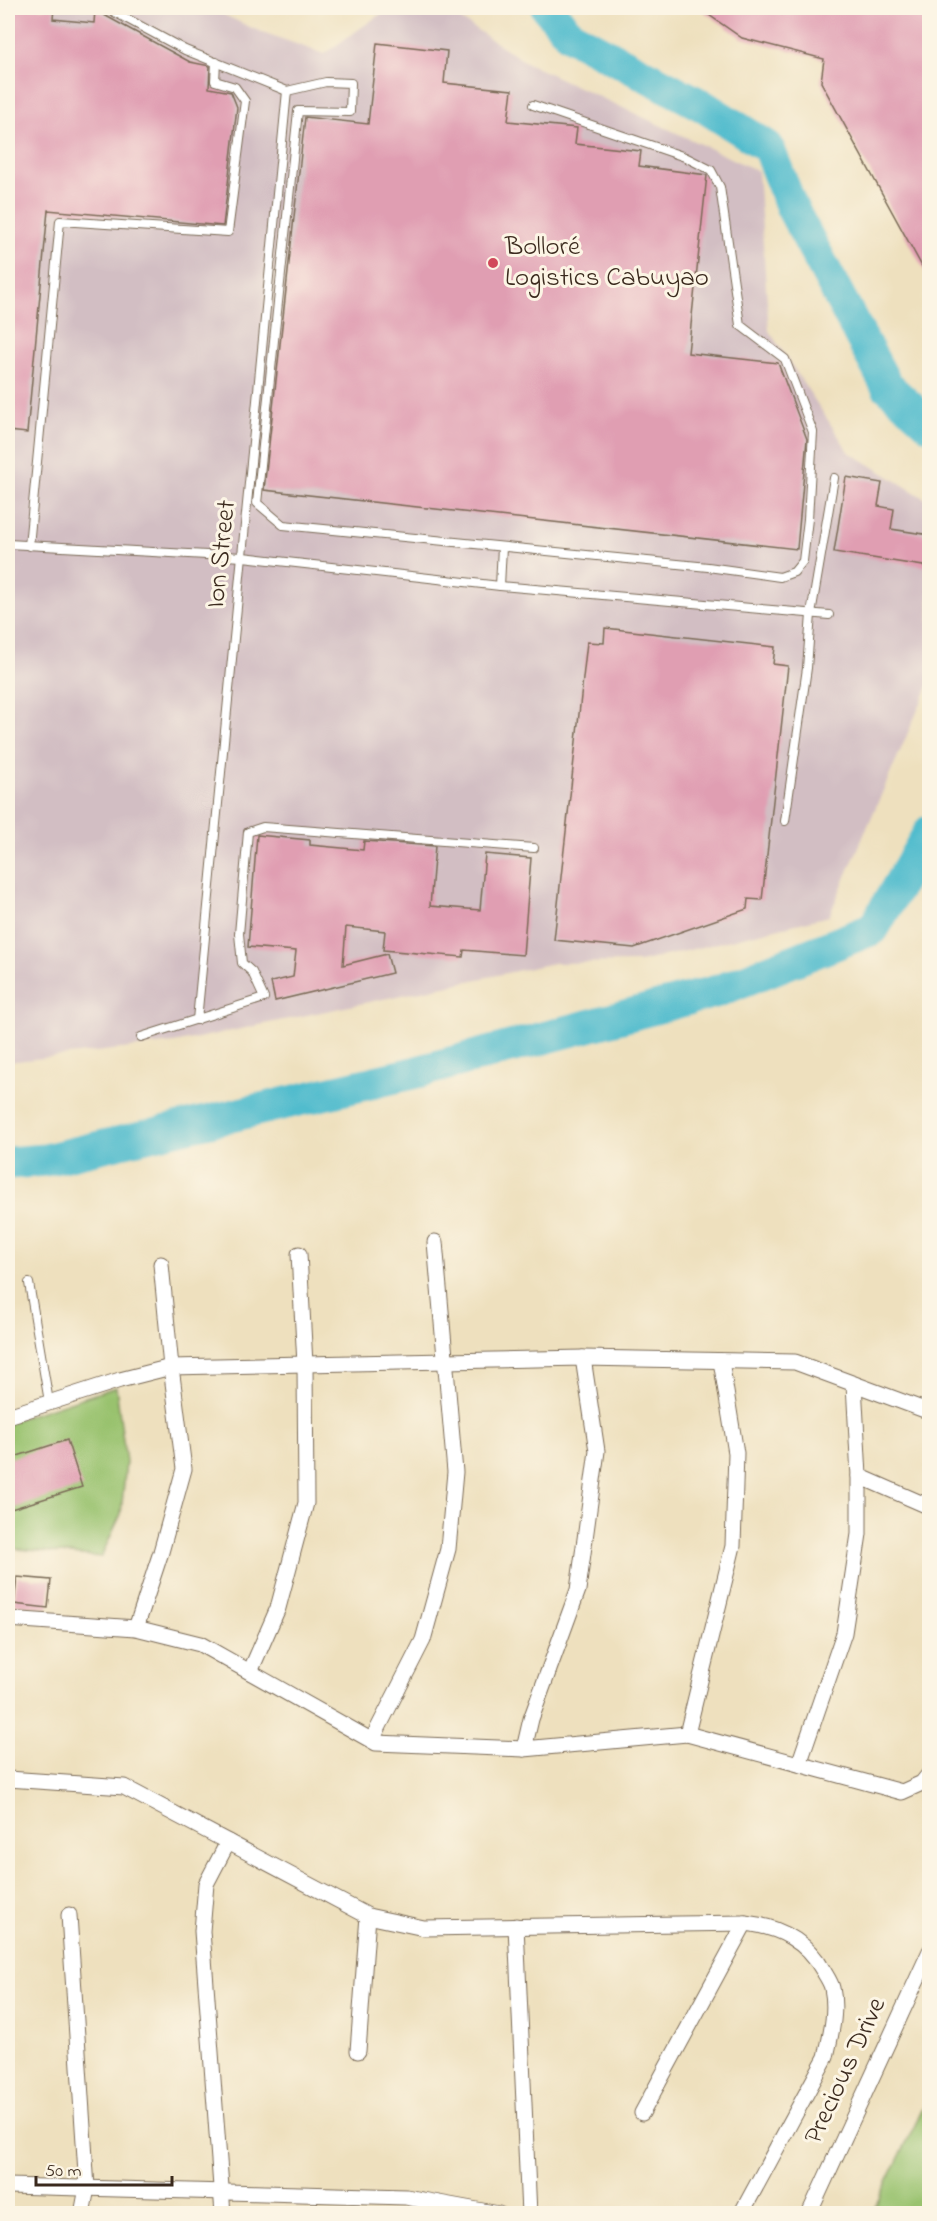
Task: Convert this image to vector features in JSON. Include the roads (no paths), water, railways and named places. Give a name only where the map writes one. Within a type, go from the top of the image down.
[{"type":"street","points":[[372,1740],[423,1640],[448,1549],[454,1472],[435,1242]]},
{"type":"street","points":[[250,1672],[278,1608],[306,1503],[306,1364],[299,1254]]},
{"type":"street","points":[[136,1628],[161,1552],[184,1469],[160,1264]]},
{"type":"street","points":[[524,1749],[531,1719],[578,1590],[597,1451],[583,1358]]},
{"type":"street","points":[[8,1416],[120,1380],[171,1367],[583,1358],[795,1362],[930,1412]]},
{"type":"street","points":[[687,1734],[733,1546],[736,1453],[721,1361]]},
{"type":"street","points":[[799,1764],[844,1633],[859,1534],[859,1476],[854,1384]]},
{"type":"street","points":[[859,1476],[930,1508]]},
{"type":"street","points":[[8,1619],[136,1628],[200,1644],[376,1743],[524,1749],[687,1734],[902,1792],[922,1783],[930,1773]]},
{"type":"street","points":[[8,1779],[124,1787],[368,1916],[424,1928],[746,1923],[763,1925],[786,1933],[805,1947],[820,1965],[832,1986],[834,2009],[826,2057],[741,2214]]},
{"type":"street","points":[[223,2214],[201,1931],[206,1884],[228,1842]]},
{"type":"street","points":[[69,1915],[87,2188],[82,2214]]},
{"type":"street","points":[[358,2051],[368,1916]]},
{"type":"street","points":[[642,2113],[746,1923]]},
{"type":"street","points":[[516,1926],[529,2214]]},
{"type":"street","name":"Precious Drive","points":[[809,2214],[930,1951]]},
{"type":"street","points":[[8,2186],[406,2197],[499,2214]]},
{"type":"lane","points":[[107,8],[185,50],[287,91],[326,82],[351,83],[350,112],[298,111],[257,503],[283,525],[708,567],[780,577],[794,572],[803,561],[813,432],[785,359],[740,325],[720,187],[711,170],[685,157],[533,105]]},
{"type":"lane","points":[[29,546],[60,221],[228,232],[245,101],[235,87],[215,81],[216,62]]},
{"type":"lane","name":"Ion Street","points":[[197,1020],[287,91]]},
{"type":"lane","points":[[786,821],[807,668],[811,614],[834,478]]},
{"type":"lane","points":[[8,544],[243,557],[500,586],[829,615]]},
{"type":"lane","points":[[500,586],[502,547]]},
{"type":"lane","points":[[141,1037],[264,998],[252,972],[242,963],[239,934],[248,832],[263,827],[534,848]]},
{"type":"lane","points":[[29,1283],[48,1402]]},
{"type":"waterway","points":[[547,8],[570,35],[703,106],[768,147],[792,208],[887,386],[930,425]]},
{"type":"waterway","points":[[8,1163],[45,1160],[417,1072],[718,991],[873,929],[930,831]]},
{"type":"place","name":"Bolloré Logistics Cabuyao","points":[[493,263]]}]
